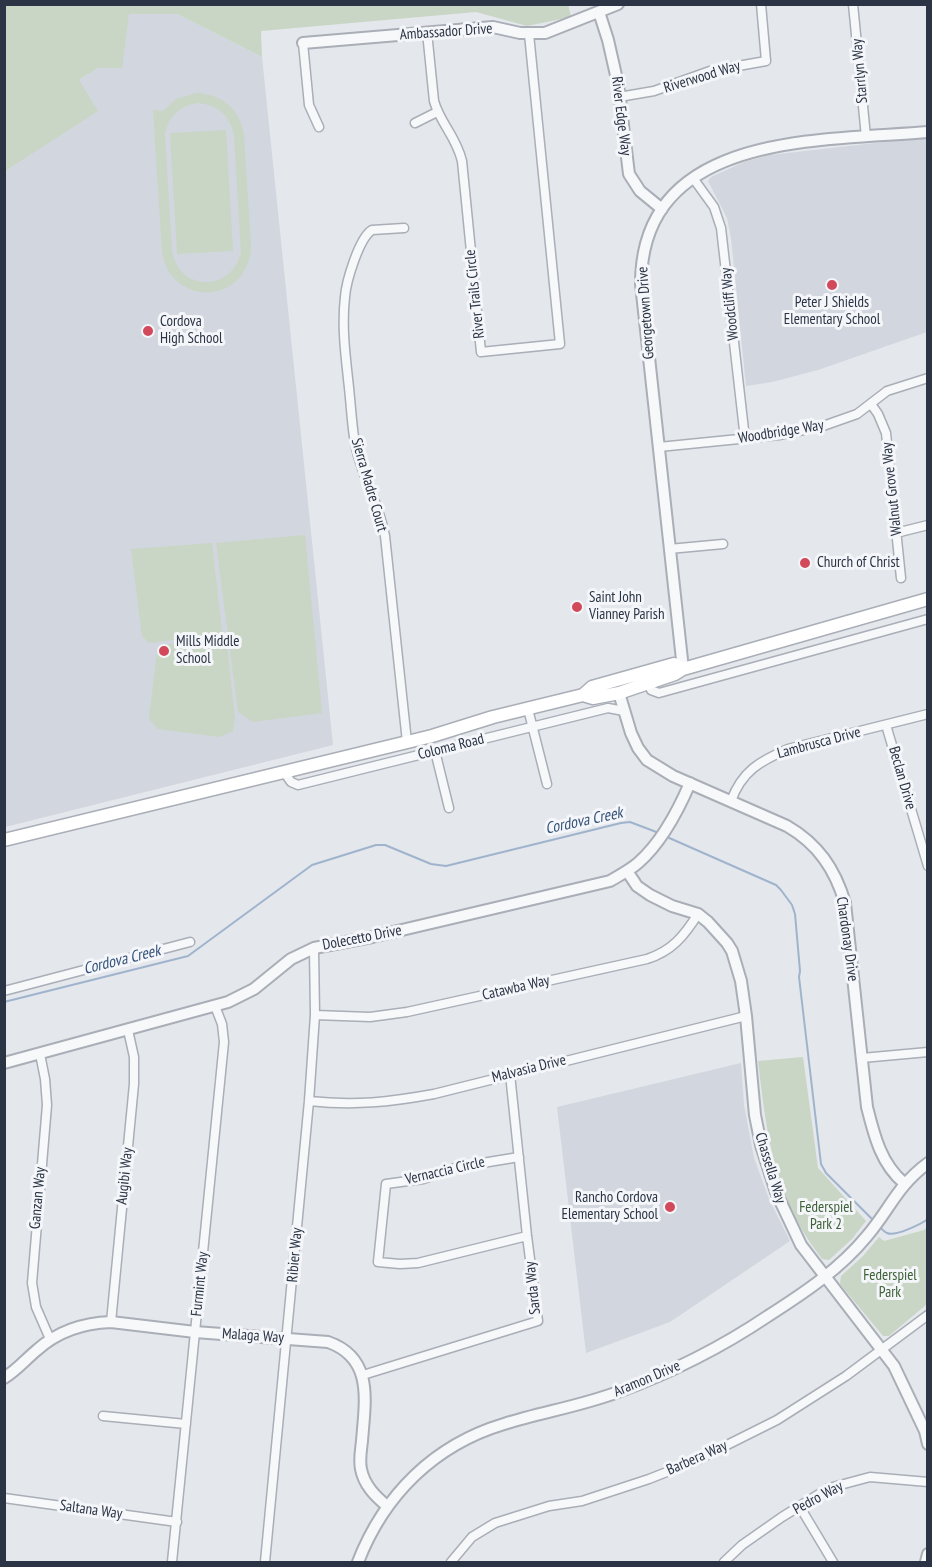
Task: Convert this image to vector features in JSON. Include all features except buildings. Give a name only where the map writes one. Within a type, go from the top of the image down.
[{"type":"main road","name":"Coloma Road","points":[[583,695],[593,698],[619,693],[675,674],[682,669],[927,599]]},
{"type":"main road","name":"Coloma Road","points":[[4,840],[407,742],[583,695],[595,686],[674,664],[682,669]]},
{"type":"main road","points":[[595,686],[611,687],[619,693]]},
{"type":"street","name":"Ambassador Drive","points":[[303,43],[493,27],[529,34],[553,31],[618,4]]},
{"type":"street","name":"Riverwood Way","points":[[619,97],[654,91],[730,66],[766,60],[761,4]]},
{"type":"street","name":"Starrlyn Way","points":[[854,4],[866,138]]},
{"type":"street","name":"River Edge Way","points":[[599,12],[614,62],[629,174],[640,191],[662,209]]},
{"type":"street","name":"River Trails Circle","points":[[427,32],[434,101],[437,112],[455,140],[462,161],[480,351],[560,344],[529,34]]},
{"type":"street","points":[[303,43],[309,105],[319,127]]},
{"type":"street","points":[[415,123],[437,112]]},
{"type":"street","name":"Georgetown Drive","points":[[682,669],[641,271],[649,234],[662,209],[678,190],[693,178],[723,162],[772,147],[927,132]]},
{"type":"street","name":"Woodcliff Way","points":[[693,178],[714,207],[721,228],[744,439]]},
{"type":"street","name":"Sierra Madre Court","points":[[404,228],[372,230],[367,233],[357,253],[345,297],[344,337],[354,438],[360,462],[378,506],[385,536],[407,742]]},
{"type":"street","name":"Woodbridge Way","points":[[659,447],[779,435],[823,426],[857,414],[887,392],[927,378]]},
{"type":"street","name":"Walnut Grove Way","points":[[871,404],[886,433],[901,578]]},
{"type":"street","points":[[896,533],[927,525]]},
{"type":"street","points":[[669,549],[723,544]]},
{"type":"street","points":[[649,681],[651,690],[660,693],[927,619]]},
{"type":"street","name":"Chardonay Drive","points":[[619,693],[631,733],[642,754],[664,772],[800,834],[818,850],[837,880],[845,903],[867,1107],[876,1139],[887,1163],[904,1183]]},
{"type":"street","name":"Coloma Road","points":[[284,772],[291,782],[298,785],[608,708],[624,711]]},
{"type":"street","points":[[528,709],[547,784]]},
{"type":"street","name":"Lambrusca Drive","points":[[731,801],[738,785],[750,770],[772,756],[788,749],[927,714]]},
{"type":"street","name":"Beclan Drive","points":[[886,725],[927,866]]},
{"type":"street","points":[[435,751],[449,808]]},
{"type":"street","name":"Dolecetto Drive","points":[[4,1063],[215,1006],[254,988],[291,959],[314,948],[372,937],[598,885],[640,862],[661,836],[690,783]]},
{"type":"street","name":"Chassella Way","points":[[627,871],[638,886],[650,895],[698,915],[717,931],[732,951],[741,981],[755,1115],[768,1172],[801,1245],[894,1366],[925,1431],[927,1444]]},
{"type":"street","name":"Catawba Way","points":[[315,1015],[370,1017],[407,1012],[647,959],[669,950],[678,943],[698,915]]},
{"type":"street","points":[[4,991],[190,942]]},
{"type":"street","name":"Ribier Way","points":[[265,1563],[309,1101],[315,1015],[314,948]]},
{"type":"street","name":"Furmint Way","points":[[172,1563],[224,1042],[222,1024],[215,1006]]},
{"type":"street","name":"Malvasia Drive","points":[[309,1101],[336,1104],[384,1103],[434,1094],[746,1016]]},
{"type":"street","name":"Augibi Way","points":[[111,1322],[134,1084],[134,1058],[128,1030]]},
{"type":"street","points":[[862,1058],[927,1052]]},
{"type":"street","name":"Ganzan Way","points":[[40,1054],[47,1089],[47,1105],[32,1284],[36,1307],[50,1339]]},
{"type":"street","name":"Sarda Way","points":[[363,1375],[538,1321],[510,1074]]},
{"type":"street","name":"Vernaccia Circle","points":[[519,1157],[458,1167],[423,1179],[386,1184],[378,1262],[418,1263],[527,1236]]},
{"type":"street","name":"Aramon Drive","points":[[358,1563],[369,1537],[387,1506],[407,1481],[432,1460],[479,1432],[616,1393],[662,1374],[742,1333],[824,1277],[848,1257],[877,1224],[904,1183],[927,1163]]},
{"type":"street","name":"Barbera Way","points":[[452,1563],[472,1537],[495,1523],[549,1506],[593,1497],[649,1479],[697,1460],[798,1407],[846,1376],[927,1315]]},
{"type":"street","name":"Malaga Way","points":[[4,1378],[50,1339],[80,1326],[111,1322],[195,1332],[328,1342],[352,1355],[363,1375]]},
{"type":"street","points":[[363,1375],[364,1405],[360,1466],[371,1492],[387,1506]]},
{"type":"street","points":[[103,1416],[186,1424]]},
{"type":"street","name":"Pedro Way","points":[[724,1563],[742,1545],[829,1488],[870,1477],[927,1482]]},
{"type":"street","name":"Saltana Way","points":[[4,1498],[177,1522]]},
{"type":"street","points":[[800,1507],[833,1563]]},
{"type":"street","points":[[926,1563],[927,1554]]},
{"type":"shaded area","name":"Cordova High School","points":[[129,14],[177,14],[262,57],[333,745],[5,827],[5,128],[98,68]]},
{"type":"shaded area","name":"Peter J Shields Elementary School","points":[[927,137],[927,332],[818,370],[746,386],[731,238],[727,218],[708,181],[711,177],[744,162],[770,155]]},
{"type":"shaded area","name":"Rancho Cordova Elementary School","points":[[741,1063],[744,1105],[754,1158],[769,1199],[790,1241],[670,1322],[586,1353],[557,1107]]},
{"type":"green space","points":[[5,4],[568,4],[571,17],[527,26],[476,12],[261,31],[262,57],[177,14],[129,14],[122,68],[98,68],[79,80],[98,111],[5,171]]},
{"type":"green space","points":[[196,93],[214,96],[234,111],[242,126],[251,245],[247,265],[238,279],[225,289],[209,292],[193,290],[179,283],[168,270],[162,251],[153,110],[163,111],[176,99]],"holes":[[[191,104],[204,104],[222,112],[230,123],[234,136],[241,252],[236,265],[227,275],[205,282],[194,280],[184,274],[176,264],[172,250],[165,135],[175,113]]]},
{"type":"green space","points":[[226,130],[233,251],[177,254],[170,133]]},
{"type":"green space","points":[[305,535],[322,713],[253,722],[238,712],[216,543]]},
{"type":"green space","points":[[212,543],[222,630],[219,634],[149,643],[142,636],[131,549]]},
{"type":"green space","points":[[219,639],[227,644],[235,719],[233,731],[219,737],[158,729],[149,719],[157,651],[161,645]]},
{"type":"green space","name":"Federspiel Park 2","points":[[803,1057],[818,1168],[866,1221],[852,1239],[829,1260],[822,1259],[806,1236],[783,1189],[771,1147],[758,1061]]},
{"type":"green space","name":"Federspiel Park","points":[[927,1227],[927,1304],[889,1336],[883,1336],[840,1284],[841,1276],[879,1237],[884,1241],[924,1230]]},
{"type":"waterway","name":"Cordova Creek","points":[[4,1002],[188,956],[312,865],[376,845],[385,845],[431,864],[446,866],[621,823],[630,822],[659,833]]},
{"type":"waterway","name":"Cordova Creek","points":[[667,837],[776,885],[792,905],[795,914],[799,977],[821,1164],[826,1173],[874,1221]]},
{"type":"waterway","name":"Cordova Creek","points":[[880,1227],[891,1234],[902,1232],[928,1219]]},
{"type":"place","name":"Peter J Shields Elementary School","points":[[832,285]]},
{"type":"place","name":"Cordova High School","points":[[148,331]]},
{"type":"place","name":"Church of Christ","points":[[805,563]]},
{"type":"place","name":"Saint John Vianney Parish","points":[[577,607]]},
{"type":"place","name":"Mills Middle School","points":[[164,651]]},
{"type":"place","name":"Rancho Cordova Elementary School","points":[[670,1207]]}]
